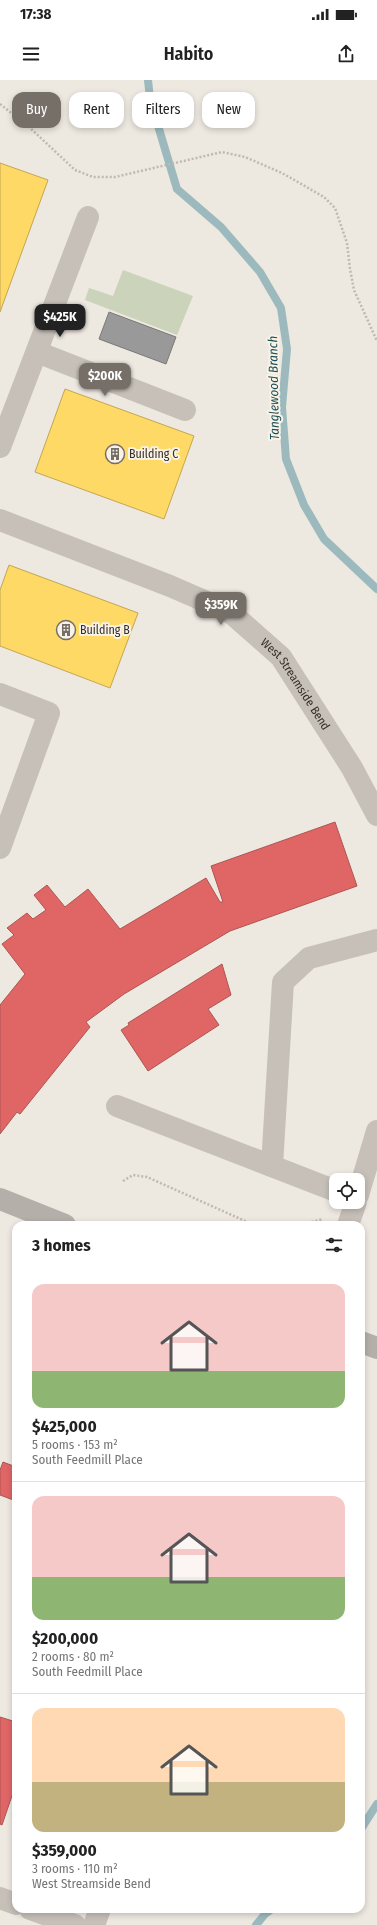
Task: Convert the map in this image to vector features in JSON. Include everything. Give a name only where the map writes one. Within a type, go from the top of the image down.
[{"type":"main road","points":[[0,1199],[55,1221]]},
{"type":"main road","points":[[365,1344],[377,1348]]},
{"type":"street","points":[[0,447],[88,216]]},
{"type":"street","points":[[37,352],[185,410]]},
{"type":"street","name":"West Streamside Bend","points":[[0,520],[170,586],[230,612],[281,657],[352,768],[377,815]]},
{"type":"street","points":[[0,694],[49,713],[0,848]]},
{"type":"street","points":[[272,1166],[283,982],[308,958],[377,940]]},
{"type":"street","points":[[117,1106],[329,1187]]},
{"type":"street","points":[[365,1173],[377,1131]]},
{"type":"street","points":[[349,1221],[354,1209]]},
{"type":"street","points":[[0,1898],[12,1902]]},
{"type":"street","points":[[41,1913],[75,1925]]},
{"type":"street","points":[[94,1925],[98,1913]]},
{"type":"path","points":[[0,104],[28,126],[75,170],[93,177],[115,177],[222,152],[245,157],[282,173],[324,196],[335,208],[347,243],[354,290],[377,341]]},
{"type":"path","points":[[123,1181],[133,1175],[148,1177],[245,1221]]},
{"type":"green space","points":[[123,270],[193,296],[177,335],[85,300],[89,288],[113,296]]},
{"type":"building: Homes","points":[[0,163],[48,180],[0,312]]},
{"type":"building: Homes","name":"Building C","points":[[65,389],[194,436],[164,519],[35,472]]},
{"type":"building: Homes","name":"Building B","points":[[9,565],[138,613],[110,688],[0,646],[0,590]]},
{"type":"building: Shops","points":[[335,822],[357,886],[230,931],[124,994],[86,1022],[90,1027],[20,1114],[17,1112],[0,1134],[0,1005],[25,974],[2,944],[14,935],[7,928],[27,913],[33,919],[46,910],[34,895],[47,885],[65,907],[88,889],[120,929],[206,878],[220,902],[223,902],[211,866]]},
{"type":"building: Shops","points":[[222,964],[231,995],[208,1009],[219,1025],[148,1071],[121,1030],[129,1025],[128,1023]]},
{"type":"building: Shops","points":[[3,1462],[12,1465],[12,1500],[0,1495],[0,1470]]},
{"type":"building: Shops","points":[[0,1717],[12,1721],[12,1796],[2,1825],[0,1824]]},
{"type":"building: Industry","points":[[109,312],[176,337],[166,364],[99,339]]},
{"type":"waterway","name":"Tanglewood Branch","points":[[148,80],[150,99],[177,189],[221,227],[260,272],[281,308],[287,349],[282,407],[286,459],[304,505],[324,539],[377,589]]},
{"type":"waterway","name":"Tanglewood Branch","points":[[365,1823],[377,1804]]},
{"type":"waterway","name":"Tanglewood Branch","points":[[256,1925],[266,1913]]},
{"type":"place","name":"Building C","points":[[115,454]]},
{"type":"place","name":"Building B","points":[[66,630]]}]
